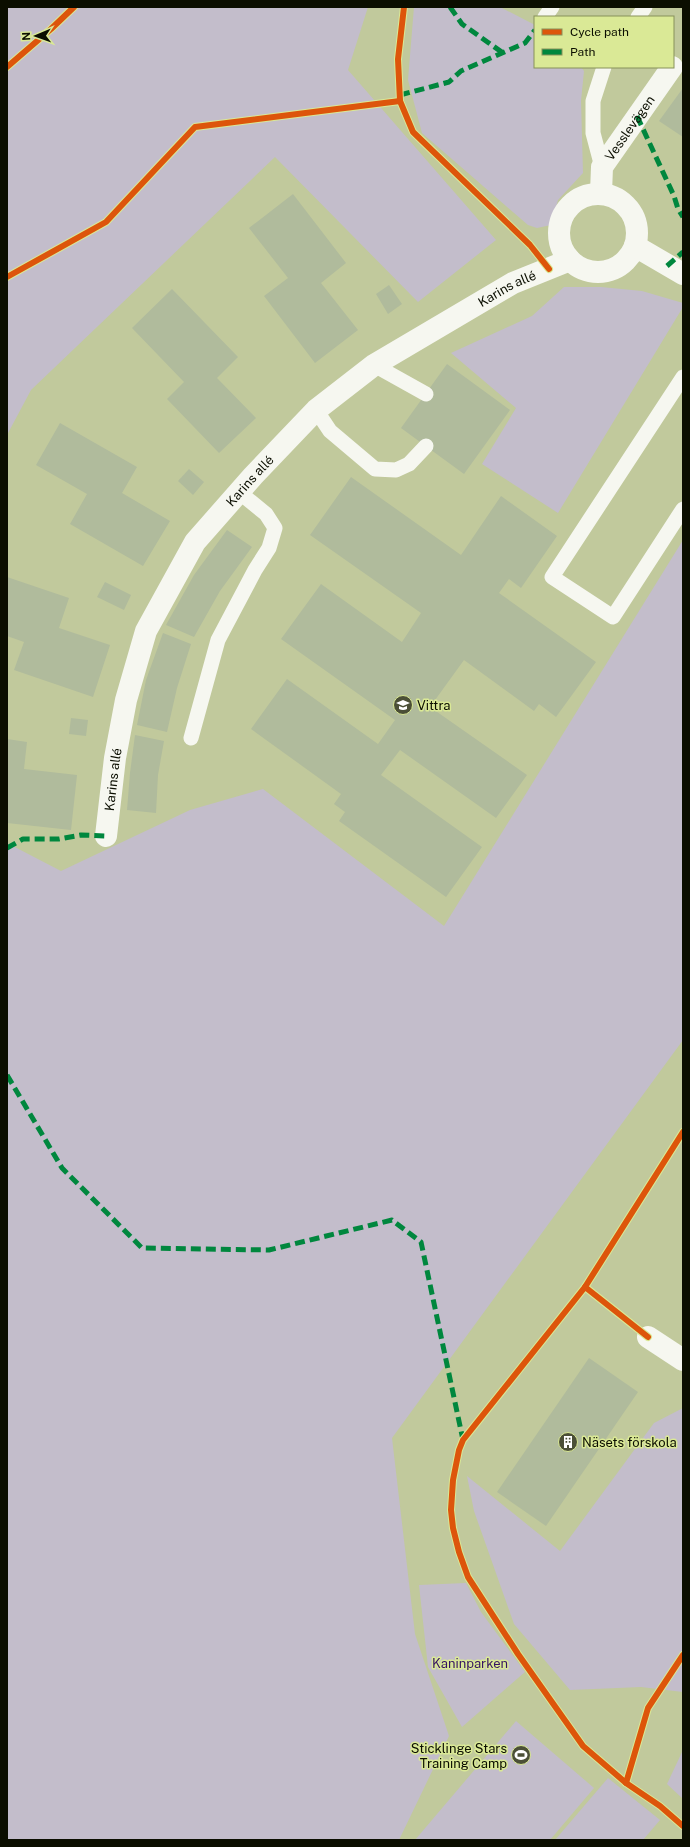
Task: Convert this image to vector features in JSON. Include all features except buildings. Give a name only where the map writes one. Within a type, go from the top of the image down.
[{"type":"street","name":"Vesslevägen","points":[[674,66],[683,52]]},
{"type":"street","name":"Vesslevägen","points":[[602,193],[602,167],[672,68]]},
{"type":"street","points":[[602,193],[613,196],[623,203],[631,212],[636,223],[637,235],[635,246],[628,258],[618,266],[606,271],[593,272],[580,268],[570,260],[562,249],[559,236],[560,222],[566,210],[576,200],[588,195],[602,193]]},
{"type":"street","points":[[635,246],[683,274]]},
{"type":"street","name":"Karins allé","points":[[106,836],[115,758],[126,700],[146,632],[195,542],[239,492],[316,410],[374,365],[513,283],[570,260]]},
{"type":"street","points":[[648,1337],[683,1360]]},
{"type":"lane","points":[[546,16],[552,7]]},
{"type":"lane","points":[[639,16],[645,7]]},
{"type":"lane","points":[[602,167],[593,133],[593,102],[604,68]]},
{"type":"lane","points":[[374,365],[426,394]]},
{"type":"lane","points":[[683,377],[552,577],[613,616],[683,509]]},
{"type":"lane","points":[[316,410],[330,431],[375,469],[396,470],[409,464],[426,446]]},
{"type":"lane","points":[[191,738],[218,640],[255,570],[269,548],[275,528],[266,514],[239,492]]},
{"type":"green space","points":[[7,7],[368,7],[348,70],[496,240],[418,302],[275,157],[31,390],[7,435]]},
{"type":"green space","points":[[414,7],[500,7],[534,24],[534,68],[582,68],[584,71],[581,101],[583,173],[558,200],[551,225],[537,228],[528,225],[422,133],[408,80]]},
{"type":"green space","points":[[564,287],[601,287],[642,291],[683,303],[683,307],[558,513],[482,464],[516,408],[451,353],[532,316]]},
{"type":"green space","points":[[683,540],[683,1040],[392,1438],[415,1634],[449,1736],[399,1840],[7,1840],[7,843],[61,871],[190,810],[263,789],[444,926]]},
{"type":"green space","points":[[683,1408],[683,1692],[641,1687],[570,1690],[514,1624],[474,1511],[467,1476],[560,1551],[654,1423]]},
{"type":"green space","name":"Kaninparken","points":[[466,1583],[481,1612],[525,1672],[462,1727],[428,1667],[419,1585]]},
{"type":"green space","name":"Sticklinge Stars Training Camp","points":[[516,1721],[594,1788],[550,1840],[415,1840]]},
{"type":"green space","points":[[683,1750],[683,1799],[667,1784]]},
{"type":"green space","points":[[608,1778],[660,1820],[643,1840],[555,1840]]},
{"type":"marked path","points":[[450,7],[462,24],[503,53]]},
{"type":"marked path","points":[[400,95],[449,82],[461,71],[525,43],[534,31]]},
{"type":"marked path","points":[[637,116],[674,196],[678,209],[683,217]]},
{"type":"marked path","points":[[667,266],[683,252]]},
{"type":"marked path","points":[[7,848],[23,839],[59,839],[81,835],[106,836]]},
{"type":"marked path","points":[[7,1075],[62,1168],[142,1248],[269,1250],[392,1220],[421,1242],[463,1440]]},
{"type":"cycle path","points":[[7,67],[74,7]]},
{"type":"cycle path","points":[[404,7],[398,59],[400,101],[413,132],[530,245],[549,269]]},
{"type":"cycle path","points":[[7,277],[106,222],[195,127],[400,101]]},
{"type":"cycle path","points":[[683,1132],[585,1287],[463,1440],[459,1450],[453,1480],[451,1510],[453,1528],[459,1552],[468,1577],[518,1654],[583,1746],[626,1783],[660,1806],[683,1826]]},
{"type":"cycle path","points":[[585,1287],[648,1337]]},
{"type":"cycle path","points":[[626,1783],[648,1708],[683,1655]]},
{"type":"place","name":"Vittra","points":[[403,705]]},
{"type":"place","name":"Näsets förskola","points":[[568,1442]]},
{"type":"place","name":"Sticklinge Stars Training Camp","points":[[521,1755]]}]
